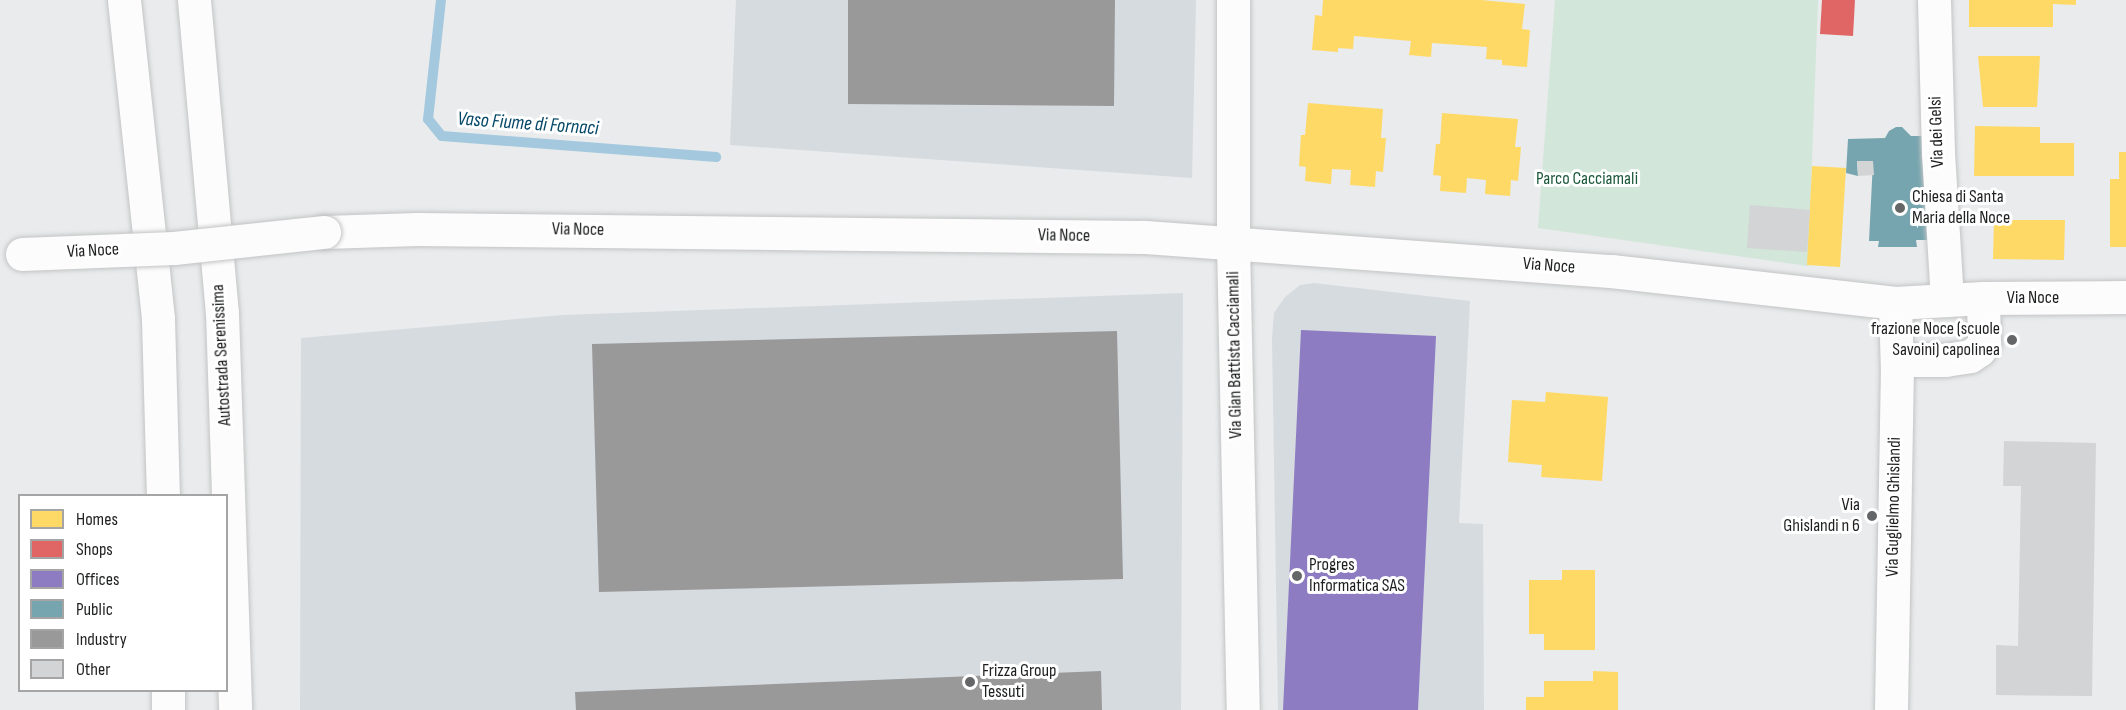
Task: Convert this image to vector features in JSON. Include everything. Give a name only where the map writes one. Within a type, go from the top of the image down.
[{"type":"main road","points":[[124,0],[158,319],[163,494]]},
{"type":"main road","name":"Autostrada Serenissima","points":[[194,0],[222,313],[228,494]]},
{"type":"main road","name":"Via Gian Battista Cacciamali","points":[[1233,0],[1233,244],[1243,710]]},
{"type":"main road","name":"Via dei Gelsi","points":[[1934,0],[1938,153],[1947,300]]},
{"type":"main road","name":"Via Noce","points":[[11,254],[174,248],[324,232],[429,229],[1145,237],[1611,271],[1895,303],[1983,298],[2126,297]]},
{"type":"main road","points":[[1897,360],[1945,360],[1970,356],[1979,350],[1984,343],[1983,298]]},
{"type":"main road","name":"Via Guglielmo Ghislandi","points":[[1891,710],[1897,360],[1895,303]]},
{"type":"main road","name":"Autostrada Serenissima","points":[[228,496],[235,710]]},
{"type":"main road","points":[[168,692],[168,710]]},
{"type":"shaded area","points":[[736,0],[1196,0],[1192,178],[730,145]]},
{"type":"shaded area","points":[[1314,283],[1470,301],[1459,523],[1483,524],[1484,710],[1278,710],[1272,338],[1274,313],[1285,297],[1300,285]]},
{"type":"shaded area","points":[[1183,293],[1181,710],[300,710],[301,338],[563,315]]},
{"type":"green space","name":"Parco Cacciamali","points":[[1555,0],[1818,0],[1808,266],[1538,228]]},
{"type":"building: Homes","points":[[1323,0],[1481,0],[1525,4],[1522,29],[1530,30],[1527,67],[1502,65],[1502,60],[1486,59],[1487,47],[1432,43],[1431,57],[1409,55],[1411,41],[1354,36],[1353,49],[1338,48],[1338,52],[1312,50],[1315,15],[1322,16]]},
{"type":"building: Homes","points":[[1969,0],[2076,0],[2076,5],[2053,4],[2053,27],[1969,27]]},
{"type":"building: Homes","points":[[1978,56],[2040,56],[2037,107],[1983,107]]},
{"type":"building: Homes","points":[[1308,103],[1383,109],[1381,138],[1386,138],[1383,172],[1376,171],[1375,187],[1350,185],[1351,170],[1332,169],[1331,184],[1305,181],[1306,167],[1299,166],[1301,135],[1305,135]]},
{"type":"building: Homes","points":[[1442,113],[1518,119],[1515,147],[1521,147],[1518,181],[1511,180],[1510,196],[1485,194],[1486,180],[1467,178],[1466,193],[1440,191],[1441,176],[1433,175],[1436,144],[1440,144]]},
{"type":"building: Homes","points":[[1975,126],[2040,127],[2040,143],[2074,143],[2074,176],[1974,176]]},
{"type":"building: Homes","points":[[2119,152],[2126,152],[2126,247],[2110,247],[2110,179],[2119,179]]},
{"type":"building: Homes","points":[[1812,166],[1846,168],[1840,267],[1807,265]]},
{"type":"building: Homes","points":[[1994,220],[2065,220],[2064,260],[1993,259]]},
{"type":"building: Homes","points":[[1546,392],[1608,397],[1602,481],[1541,477],[1542,465],[1508,462],[1512,400],[1545,402]]},
{"type":"building: Homes","points":[[1562,570],[1595,570],[1595,650],[1544,650],[1544,634],[1529,634],[1529,580],[1562,580]]},
{"type":"building: Homes","points":[[1593,671],[1618,672],[1618,710],[1526,710],[1526,697],[1544,697],[1544,681],[1593,681]]},
{"type":"building: Shops","points":[[1822,0],[1855,0],[1853,36],[1820,34]]},
{"type":"building: Offices","points":[[1301,330],[1436,336],[1418,710],[1283,710]]},
{"type":"building: Public","name":"Chiesa di Santa Maria della Noce","points":[[1902,127],[1911,136],[1928,136],[1930,240],[1916,240],[1917,247],[1878,247],[1879,241],[1869,241],[1873,161],[1857,161],[1858,176],[1846,173],[1848,139],[1885,138],[1889,131]]},
{"type":"building: Industry","points":[[848,0],[1115,0],[1114,106],[848,104]]},
{"type":"building: Industry","points":[[1117,331],[1123,579],[599,592],[592,344]]},
{"type":"building: Industry","name":"Frizza Group Tessuti","points":[[1101,671],[1102,710],[576,710],[575,692]]},
{"type":"building: Other","points":[[1857,161],[1873,161],[1874,175],[1858,176]]},
{"type":"building: Other","points":[[1750,205],[1810,210],[1807,252],[1747,248]]},
{"type":"building: Other","points":[[2004,441],[2096,443],[2092,696],[1996,695],[1996,645],[2018,646],[2021,486],[2003,486]]},
{"type":"waterway","name":"Vaso Fiume di Fornaci","points":[[441,0],[428,119],[442,136],[716,157]]},
{"type":"place","name":"Chiesa di Santa Maria della Noce","points":[[1900,208]]},
{"type":"place","name":"frazione Noce (scuole Savoini) capolinea","points":[[2012,340]]},
{"type":"place","name":"Via Ghislandi n 6","points":[[1872,516]]},
{"type":"place","name":"Progres Informatica SAS","points":[[1297,576]]},
{"type":"place","name":"Frizza Group Tessuti","points":[[970,682]]}]
